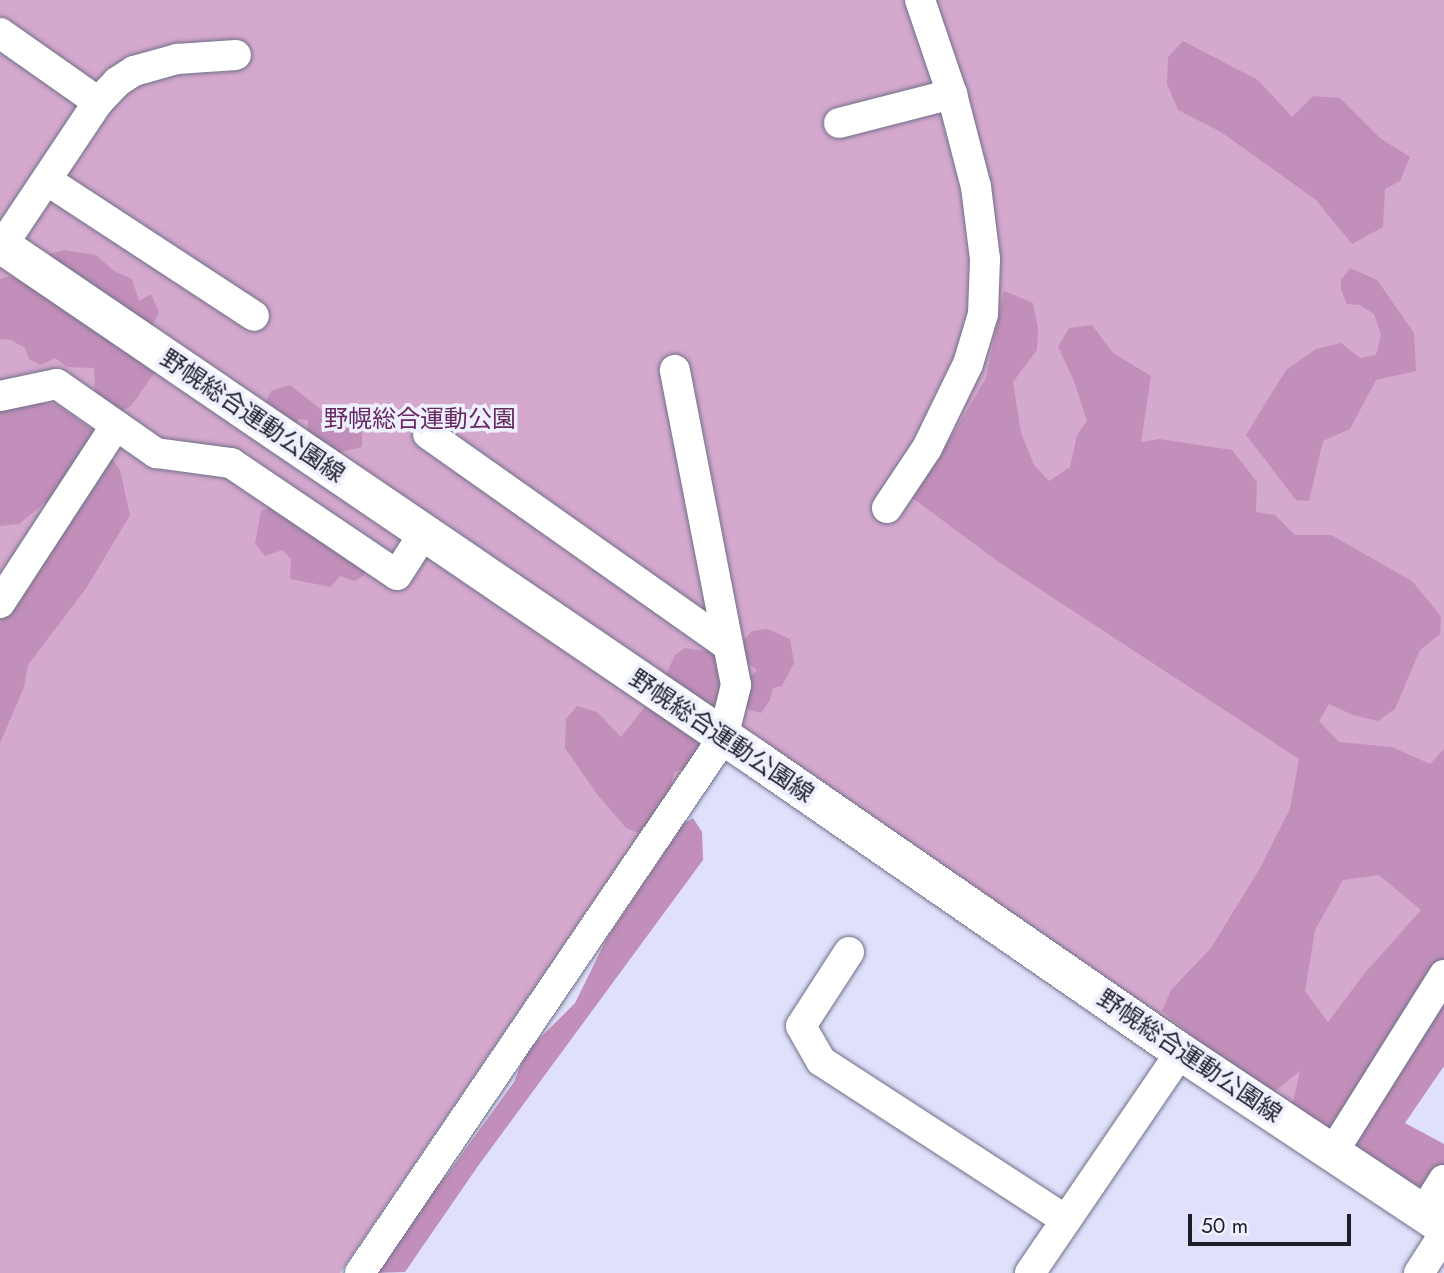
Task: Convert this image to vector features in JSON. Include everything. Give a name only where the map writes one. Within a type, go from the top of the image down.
[{"type":"main road","name":"野幌総合運動公園線","points":[[1,246],[1437,1225]]},
{"type":"street","points":[[887,509],[927,448],[968,364],[983,314],[985,259],[976,187],[952,94],[920,0]]},
{"type":"street","points":[[0,33],[98,102]]},
{"type":"street","points":[[1,246],[48,181],[98,102],[117,82],[148,66],[211,54],[236,54]]},
{"type":"street","points":[[839,123],[952,94]]},
{"type":"street","points":[[48,181],[254,316]]},
{"type":"street","points":[[360,1273],[723,738],[736,685],[675,370]]},
{"type":"street","points":[[0,396],[57,384],[156,453],[231,463],[397,575],[424,533]]},
{"type":"street","points":[[0,603],[116,425]]},
{"type":"street","points":[[428,433],[728,646]]},
{"type":"street","points":[[849,952],[801,1026],[821,1061],[1066,1220]]},
{"type":"street","points":[[1332,1152],[1444,975]]},
{"type":"street","points":[[1030,1273],[1181,1052]]},
{"type":"street","points":[[1419,1273],[1437,1225],[1444,1180]]},
{"type":"green space","name":"野幌総合運動公園","points":[[0,0],[1444,0],[1444,953],[1327,1134],[722,713],[340,1273],[0,1273]]},
{"type":"shaded area","points":[[1183,41],[1258,80],[1292,117],[1313,96],[1340,98],[1380,138],[1410,157],[1400,181],[1385,189],[1383,227],[1352,244],[1316,200],[1221,132],[1178,110],[1167,84],[1168,57]]},
{"type":"shaded area","points":[[64,250],[96,255],[114,271],[132,279],[139,301],[151,294],[159,312],[150,329],[156,371],[131,406],[120,412],[95,392],[94,368],[67,367],[55,358],[41,365],[29,359],[25,348],[11,340],[0,339],[0,279],[10,276],[29,286],[46,271],[50,254]]},
{"type":"shaded area","points":[[1350,268],[1377,280],[1414,333],[1416,371],[1376,380],[1350,429],[1323,441],[1309,501],[1296,500],[1246,435],[1286,370],[1316,349],[1341,343],[1360,358],[1376,355],[1381,335],[1374,314],[1360,305],[1347,304],[1341,290],[1341,280]]},
{"type":"shaded area","points":[[1004,291],[1033,303],[1038,329],[1037,350],[1013,382],[1021,433],[1034,465],[1049,481],[1070,467],[1077,435],[1087,421],[1074,381],[1058,347],[1069,328],[1092,325],[1113,353],[1151,376],[1141,442],[1159,439],[1232,450],[1257,482],[1256,512],[1275,515],[1295,535],[1331,535],[1412,581],[1441,616],[1440,634],[1420,650],[1395,709],[1378,721],[1353,715],[1329,704],[1319,721],[1339,742],[1392,747],[1430,764],[1444,749],[1444,1066],[1405,1123],[1444,1144],[1444,1180],[1424,1195],[1292,1106],[1300,1071],[1276,1090],[1254,1087],[1162,1011],[1171,990],[1211,948],[1260,868],[1290,809],[1299,759],[1000,563],[911,497],[933,468],[986,378]],"holes":[[[1379,875],[1421,910],[1364,974],[1328,1022],[1305,991],[1315,930],[1343,880]]]},
{"type":"shaded area","points":[[290,385],[324,412],[339,412],[355,421],[362,432],[362,447],[336,453],[308,438],[308,420],[299,419],[293,426],[265,404],[271,391]]},
{"type":"shaded area","points":[[26,401],[57,405],[92,430],[120,470],[130,515],[87,587],[28,665],[24,687],[0,743],[0,621],[63,519],[63,488],[19,524],[0,526],[0,408]]},
{"type":"shaded area","points":[[272,507],[364,565],[365,575],[354,581],[340,576],[331,587],[290,579],[291,559],[282,550],[265,556],[255,544],[261,511]]},
{"type":"shaded area","points":[[768,629],[790,639],[794,663],[782,686],[773,688],[770,700],[761,713],[749,710],[741,699],[744,683],[757,670],[738,656],[743,641],[752,631]]},
{"type":"shaded area","points":[[685,648],[712,652],[726,659],[731,680],[704,753],[696,765],[674,772],[667,803],[644,835],[626,828],[597,794],[565,748],[566,719],[577,706],[597,712],[621,737],[644,708],[680,705],[662,683],[675,655]]},
{"type":"shaded area","points":[[693,818],[702,832],[703,860],[478,1166],[405,1272],[373,1273],[421,1211],[431,1187],[447,1175],[514,1082],[526,1052],[575,1003],[607,938],[683,824]]}]
